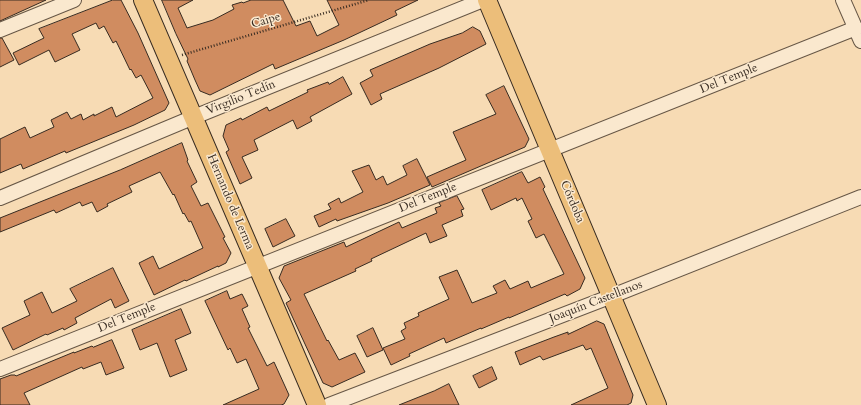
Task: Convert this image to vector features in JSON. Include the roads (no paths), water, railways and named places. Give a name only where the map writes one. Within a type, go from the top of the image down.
[{"type":"main road","name":"Hernando de Lerma","points":[[143,0],[317,405]]},
{"type":"main road","name":"Córdoba","points":[[487,0],[657,405]]},
{"type":"street","points":[[0,30],[74,0]]},
{"type":"street","name":"Virgilio Tedín","points":[[0,198],[194,117],[483,0]]},
{"type":"street","points":[[843,0],[858,34]]},
{"type":"street","name":"Del Temple","points":[[0,368],[550,150],[858,34]]},
{"type":"street","name":"Joaquín Castellanos","points":[[330,405],[612,296],[861,197]]}]
